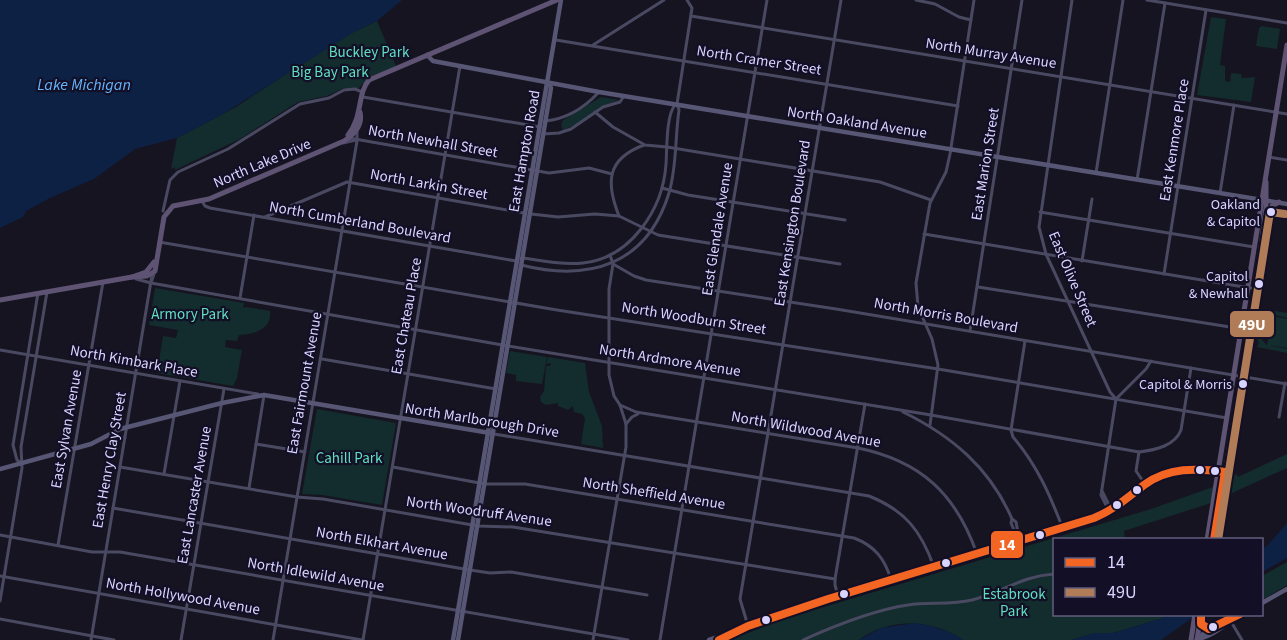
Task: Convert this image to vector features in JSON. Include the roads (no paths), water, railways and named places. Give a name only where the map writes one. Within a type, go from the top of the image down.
[{"type":"main road","points":[[363,94],[367,81],[559,0],[549,83]]},
{"type":"main road","points":[[1207,538],[1218,471],[1227,440],[1228,418],[1249,330],[1256,289],[1269,156],[1287,45]]},
{"type":"main road","name":"North Oakland Avenue","points":[[427,55],[433,61],[599,92],[1287,204]]},
{"type":"main road","name":"East Hampton Road","points":[[535,171],[551,88],[549,83]]},
{"type":"main road","name":"East Hampton Road","points":[[456,640],[549,83]]},
{"type":"main road","name":"East Fairmount Avenue","points":[[358,125],[363,94]]},
{"type":"main road","points":[[343,140],[358,125]]},
{"type":"main road","name":"North Lake Drive","points":[[170,202],[202,201],[343,140]]},
{"type":"main road","points":[[1214,538],[1238,375],[1242,329],[1264,200]]},
{"type":"main road","name":"East Henry Clay Street","points":[[154,272],[163,211],[170,202]]},
{"type":"main road","name":"East Henry Clay Street","points":[[154,272],[154,262],[170,202]]},
{"type":"main road","points":[[1262,242],[1269,212],[1272,206],[1279,202]]},
{"type":"main road","name":"East Hampton Road","points":[[519,263],[523,258],[528,214]]},
{"type":"main road","points":[[1255,247],[1259,251],[1258,275]]},
{"type":"main road","points":[[141,276],[154,262]]},
{"type":"main road","points":[[0,300],[154,272]]},
{"type":"main road","name":"North Marlborough Drive","points":[[0,469],[91,444],[127,427],[264,395],[401,420],[491,433]]},
{"type":"main road","points":[[709,640],[838,596],[1086,524],[1111,510],[1145,484],[1164,473],[1193,468],[1225,472]]},
{"type":"main road","points":[[1217,518],[1221,477],[1218,471]]},
{"type":"main road","points":[[1213,503],[1214,518],[1217,518]]},
{"type":"main road","points":[[1263,602],[1287,589]]},
{"type":"main road","points":[[1195,616],[1193,624],[1195,640]]},
{"type":"main road","points":[[1195,640],[1201,616]]},
{"type":"main road","points":[[1195,640],[1209,629],[1239,616]]},
{"type":"main road","points":[[1200,621],[1202,627],[1209,629]]},
{"type":"main road","points":[[1195,640],[1201,639],[1228,622]]},
{"type":"main road","points":[[719,640],[728,634]]},
{"type":"street","points":[[593,45],[664,0]]},
{"type":"street","points":[[523,258],[552,263],[596,261],[627,244],[651,214],[662,188],[672,109],[677,104],[692,8],[687,0]]},
{"type":"street","name":"East Glendale Avenue","points":[[660,640],[767,0]]},
{"type":"street","name":"East Kensington Boulevard","points":[[748,626],[741,603],[841,0]]},
{"type":"street","points":[[916,0],[935,4],[959,17],[971,20]]},
{"type":"street","points":[[930,425],[938,369],[936,353],[918,307],[916,290],[924,234],[932,200],[946,172],[951,150],[974,0]]},
{"type":"street","name":"East Marion Street","points":[[970,331],[1023,0]]},
{"type":"street","name":"East Olive Street","points":[[1072,0],[1039,226],[1046,254],[1110,392],[1116,399]]},
{"type":"street","points":[[1096,173],[1123,0]]},
{"type":"street","points":[[1147,0],[1173,2],[1206,10],[1287,23]]},
{"type":"street","points":[[1137,180],[1165,3]]},
{"type":"street","name":"East Kenmore Place","points":[[1164,274],[1206,10]]},
{"type":"street","name":"North Murray Avenue","points":[[691,16],[1287,114]]},
{"type":"street","name":"North Cramer Street","points":[[555,40],[958,106]]},
{"type":"street","name":"East Chateau Place","points":[[363,640],[460,66]]},
{"type":"street","name":"East Henry Clay Street","points":[[170,202],[170,180],[173,175],[228,149],[300,104],[329,98],[344,90],[355,90],[363,94]]},
{"type":"street","points":[[540,127],[545,121],[556,121],[571,115],[599,92]]},
{"type":"street","points":[[363,94],[540,127]]},
{"type":"street","points":[[540,127],[543,134],[559,133],[571,129],[603,107],[618,103],[624,96]]},
{"type":"street","name":"North Cumberland Boulevard","points":[[202,201],[207,207],[553,270],[584,272],[613,264],[638,244],[649,232],[664,205],[670,190],[679,110],[677,104]]},
{"type":"street","points":[[1220,193],[1234,105]]},
{"type":"street","points":[[595,112],[613,127],[645,145],[880,182],[932,200]]},
{"type":"street","name":"East Fairmount Avenue","points":[[273,640],[336,273],[358,125]]},
{"type":"street","name":"North Newhall Street","points":[[343,140],[357,141]]},
{"type":"street","name":"North Newhall Street","points":[[343,140],[549,173],[589,168],[612,174]]},
{"type":"street","points":[[620,216],[610,192],[612,174],[619,161],[631,151],[645,145]]},
{"type":"street","points":[[1269,156],[1287,159]]},
{"type":"street","name":"North Larkin Street","points":[[265,217],[343,182],[528,214],[558,217],[595,214],[620,216],[649,232],[840,264]]},
{"type":"street","points":[[662,188],[845,220]]},
{"type":"street","points":[[1082,261],[1092,199]]},
{"type":"street","points":[[1040,212],[1255,247]]},
{"type":"street","points":[[240,298],[254,215]]},
{"type":"street","points":[[924,234],[1256,289]]},
{"type":"street","name":"North Woodburn Street","points":[[159,242],[513,303],[938,369],[1228,418]]},
{"type":"street","points":[[593,640],[625,456],[626,424],[612,387],[609,362],[609,289],[613,264],[610,255]]},
{"type":"street","name":"North Morris Boulevard","points":[[613,264],[646,280],[1286,383]]},
{"type":"street","name":"East Henry Clay Street","points":[[91,638],[154,272]]},
{"type":"street","points":[[141,276],[151,283]]},
{"type":"street","name":"North Ardmore Avenue","points":[[132,277],[151,283],[416,330],[932,415],[1139,452],[1172,443],[1180,433],[1184,411]]},
{"type":"street","name":"East Sylvan Avenue","points":[[58,545],[103,282]]},
{"type":"street","points":[[977,287],[1249,330]]},
{"type":"street","points":[[0,601],[2,576],[22,468],[21,447],[47,292]]},
{"type":"street","points":[[21,463],[17,460],[13,445],[38,293]]},
{"type":"street","points":[[1026,340],[1011,430],[1013,437],[1040,473],[1056,506],[1063,529]]},
{"type":"street","name":"North Kimbark Place","points":[[0,350],[264,395]]},
{"type":"street","points":[[321,359],[498,390]]},
{"type":"street","points":[[1111,510],[1102,499],[1101,489],[1116,399],[1151,361]]},
{"type":"street","points":[[1184,411],[1191,368]]},
{"type":"street","points":[[164,474],[180,381]]},
{"type":"street","points":[[1279,417],[1286,383]]},
{"type":"street","name":"East Lancaster Avenue","points":[[181,640],[224,389]]},
{"type":"street","points":[[249,488],[264,395]]},
{"type":"street","points":[[838,596],[835,585],[865,404]]},
{"type":"street","name":"North Wildwood Avenue","points":[[620,405],[640,413],[858,448],[900,461],[933,483],[948,498],[961,516],[977,554]]},
{"type":"street","points":[[900,410],[930,425],[959,446],[983,470],[1016,522],[1020,542]]},
{"type":"street","points":[[626,424],[640,413]]},
{"type":"street","name":"North Marlborough Drive","points":[[491,433],[851,492],[876,499],[903,516],[924,540],[934,567]]},
{"type":"street","points":[[108,434],[125,438]]},
{"type":"street","points":[[256,444],[305,452]]},
{"type":"street","points":[[1139,452],[1136,471],[1145,484]]},
{"type":"street","name":"North Woodruff Avenue","points":[[120,467],[475,526],[513,527],[836,579]]},
{"type":"street","name":"North Sheffield Avenue","points":[[393,467],[482,484],[525,484],[843,536],[862,541],[877,552],[887,566],[891,580]]},
{"type":"street","name":"North Elkhart Avenue","points":[[113,508],[468,570],[511,572],[647,595]]},
{"type":"street","name":"North Idlewild Avenue","points":[[0,535],[92,552],[194,565],[627,640]]},
{"type":"street","points":[[803,640],[897,607],[971,601],[1023,579],[1053,574]]},
{"type":"street","name":"North Hollywood Avenue","points":[[2,576],[363,640]]},
{"type":"street","points":[[0,619],[91,638],[114,640]]},
{"type":"street","points":[[1228,622],[1242,640]]},
{"type":"water","name":"Lake Michigan","points":[[0,0],[402,0],[377,21],[354,32],[223,114],[177,138],[135,149],[94,179],[50,198],[26,211],[23,217],[0,228]]},
{"type":"water","points":[[1287,523],[1287,558],[1263,571],[1263,548]]},
{"type":"water","points":[[1165,616],[1195,616],[1161,640],[1071,640],[1095,633],[1113,633]]},
{"type":"water","points":[[915,623],[940,629],[963,640],[859,640],[881,628]]},
{"type":"place","name":"Oakland & Capitol","points":[[1271,212]]},
{"type":"place","name":"Capitol & Newhall","points":[[1259,284]]},
{"type":"place","name":"Capitol & Morris","points":[[1243,384]]},
{"type":"park label","name":"Buckley Park","points":[[369,52]]},
{"type":"park label","name":"Big Bay Park","points":[[330,72]]},
{"type":"park label","name":"Armory Park","points":[[190,314]]},
{"type":"park label","name":"Cahill Park","points":[[349,458]]},
{"type":"park label","name":"Estabrook Park","points":[[1014,602]]}]
